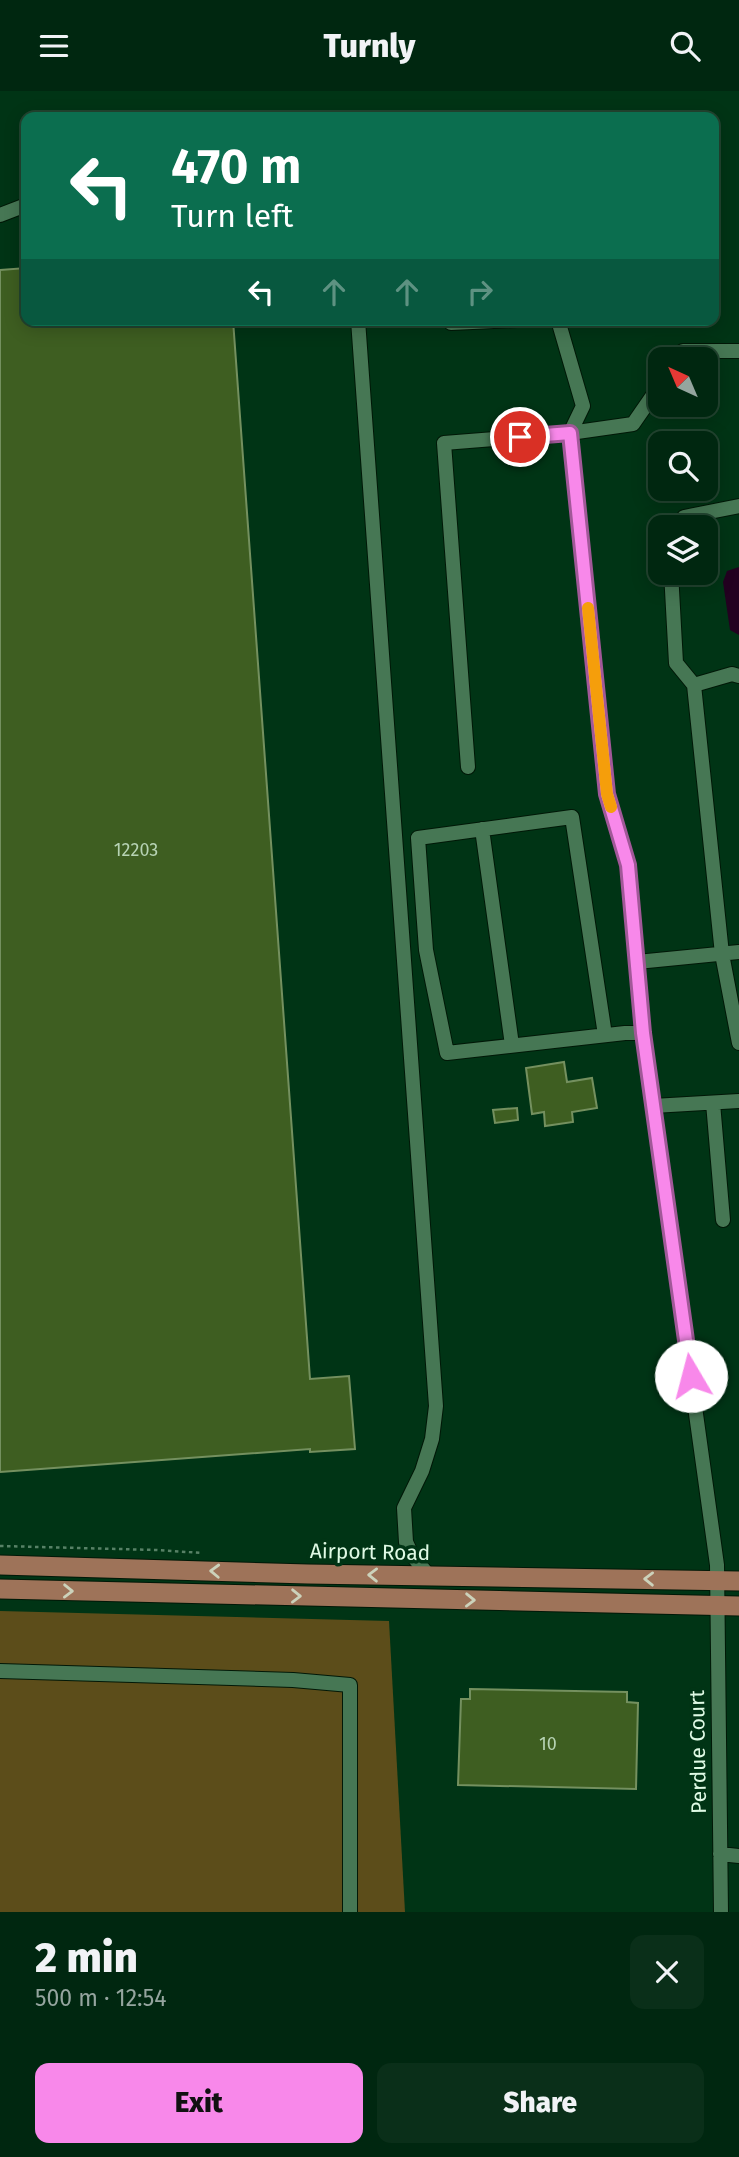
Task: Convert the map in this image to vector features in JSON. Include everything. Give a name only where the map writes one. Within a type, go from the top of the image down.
[{"type":"main road","name":"Airport Road","points":[[0,1565],[717,1586],[739,1606]]},
{"type":"main road","name":"Airport Road","points":[[0,1589],[717,1586],[739,1581]]},
{"type":"street","points":[[0,215],[21,207]]},
{"type":"street","points":[[358,326],[436,1406],[432,1439],[422,1471],[404,1508],[406,1542],[412,1555],[429,1576]]},
{"type":"street","points":[[560,326],[583,405],[570,433]]},
{"type":"street","points":[[718,351],[739,351]]},
{"type":"street","points":[[468,767],[444,443],[570,433],[633,424],[648,402]]},
{"type":"street","name":"Perdue Court","points":[[570,433],[607,794],[628,865],[643,1033],[717,1586],[720,1912]]},
{"type":"street","points":[[694,515],[739,506]]},
{"type":"street","points":[[672,585],[676,663],[694,685],[722,954],[739,1043]]},
{"type":"street","points":[[694,685],[732,674],[739,675]]},
{"type":"street","points":[[605,1035],[572,817],[418,838],[426,950],[447,1053],[643,1033]]},
{"type":"street","points":[[482,829],[512,1045]]},
{"type":"street","points":[[637,962],[739,952]]},
{"type":"street","points":[[653,1106],[739,1101]]},
{"type":"street","points":[[713,1103],[723,1220]]},
{"type":"street","points":[[0,1671],[293,1679],[350,1685],[350,1912]]},
{"type":"street","points":[[720,1854],[739,1856]]},
{"type":"shaded area","points":[[739,567],[739,635],[730,630],[723,582],[727,571]]},
{"type":"shaded area","points":[[0,1611],[389,1621],[405,1912],[0,1912]]},
{"type":"building","points":[[21,268],[21,326],[233,326],[310,1379],[349,1376],[355,1449],[310,1452],[310,1449],[0,1472],[0,270]]},
{"type":"building","points":[[564,1062],[567,1082],[592,1078],[597,1108],[572,1112],[573,1122],[545,1126],[544,1112],[532,1114],[526,1068]]},
{"type":"building","points":[[517,1108],[518,1120],[495,1123],[493,1110]]},
{"type":"building","points":[[470,1689],[627,1692],[627,1702],[638,1703],[636,1789],[458,1785],[461,1699],[470,1699]]},
{"type":"slow traffic","points":[[588,608],[607,794],[611,807]]},
{"type":"route","points":[[520,437],[570,433],[607,794],[628,865],[643,1033],[691,1376]]}]
